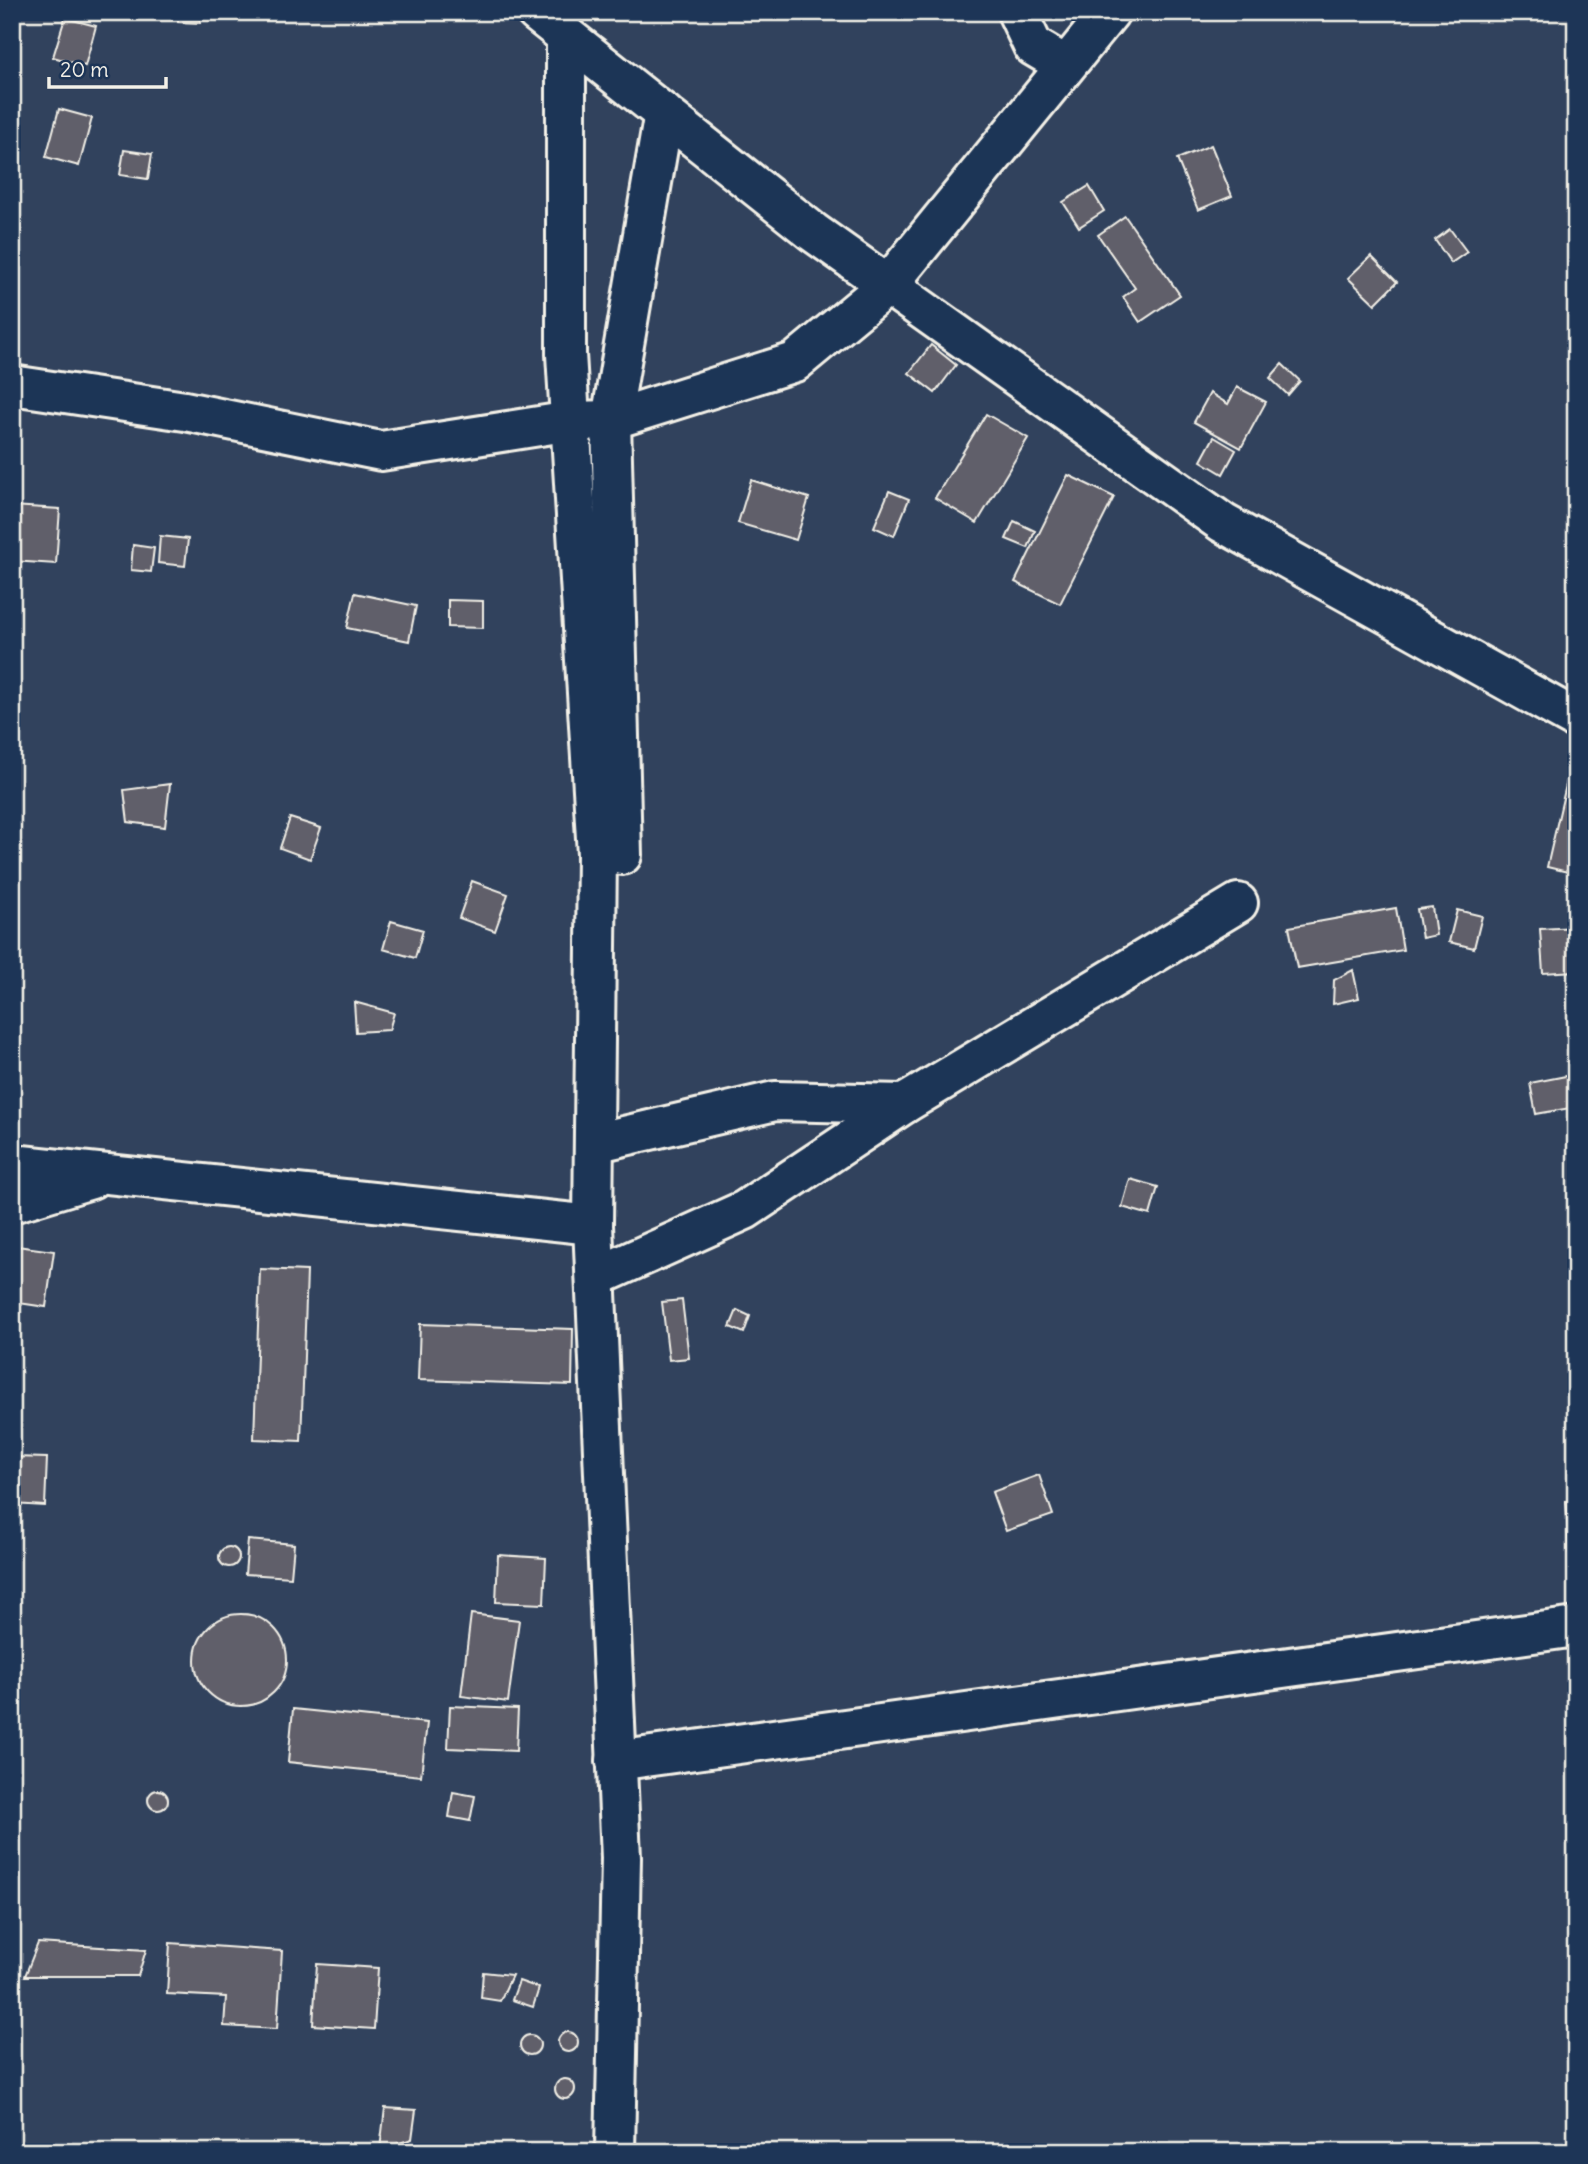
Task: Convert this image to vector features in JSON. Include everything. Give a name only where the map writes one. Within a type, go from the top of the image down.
[{"type":"street","points":[[536,12],[813,232],[1223,523],[1576,719]]},
{"type":"street","points":[[1017,12],[1032,46],[1065,65]]},
{"type":"street","points":[[12,386],[185,411],[381,452],[570,421],[611,420],[795,362],[888,285],[1110,12]]},
{"type":"street","points":[[566,36],[566,341],[597,854],[593,1225],[621,1858],[615,2152]]},
{"type":"street","points":[[596,949],[622,860],[611,420],[664,113]]},
{"type":"street","points":[[596,1277],[745,1210],[904,1104],[1238,903]]},
{"type":"street","points":[[594,1143],[775,1101],[904,1104]]},
{"type":"street","points":[[12,1164],[593,1225]]},
{"type":"street","points":[[12,1203],[106,1175]]},
{"type":"street","points":[[616,1761],[1576,1627]]},
{"type":"building","points":[[178,12],[200,12],[200,23],[178,22]]},
{"type":"building","points":[[65,18],[96,26],[85,66],[53,57]]},
{"type":"building","points":[[59,109],[92,118],[79,166],[46,157]]},
{"type":"building","points":[[1211,145],[1232,196],[1198,210],[1177,159]]},
{"type":"building","points":[[124,150],[152,154],[148,179],[120,175]]},
{"type":"building","points":[[1089,186],[1104,211],[1079,227],[1063,202]]},
{"type":"building","points":[[1125,216],[1180,295],[1140,322],[1123,297],[1135,288],[1098,235]]},
{"type":"building","points":[[1450,229],[1467,252],[1451,263],[1435,240]]},
{"type":"building","points":[[1371,256],[1397,282],[1375,304],[1348,278]]},
{"type":"building","points":[[931,345],[956,365],[935,393],[909,373]]},
{"type":"building","points":[[1282,364],[1300,381],[1288,395],[1270,378]]},
{"type":"building","points":[[1237,387],[1266,402],[1241,448],[1194,422],[1210,393],[1228,404]]},
{"type":"building","points":[[986,414],[1028,438],[977,523],[935,498]]},
{"type":"building","points":[[1214,437],[1236,450],[1223,474],[1201,461]]},
{"type":"building","points":[[1068,475],[1114,497],[1060,604],[1015,582]]},
{"type":"building","points":[[751,480],[809,498],[796,540],[738,523]]},
{"type":"building","points":[[889,491],[909,499],[894,536],[874,527]]},
{"type":"building","points":[[12,506],[60,509],[56,564],[12,561]]},
{"type":"building","points":[[1014,521],[1035,531],[1028,548],[1006,539]]},
{"type":"building","points":[[160,536],[188,539],[185,566],[158,563]]},
{"type":"building","points":[[133,545],[154,548],[151,572],[131,570]]},
{"type":"building","points":[[355,593],[416,606],[409,641],[347,628]]},
{"type":"building","points":[[448,600],[483,601],[483,628],[448,627]]},
{"type":"building","points":[[1572,759],[1576,759],[1576,874],[1547,867]]},
{"type":"building","points":[[170,784],[165,827],[128,822],[124,790]]},
{"type":"building","points":[[290,818],[321,828],[310,859],[280,848]]},
{"type":"building","points":[[472,881],[508,894],[495,931],[459,918]]},
{"type":"building","points":[[1432,907],[1436,935],[1422,938],[1417,909]]},
{"type":"building","points":[[1396,908],[1403,950],[1297,968],[1289,927]]},
{"type":"building","points":[[1457,910],[1482,916],[1474,948],[1449,942]]},
{"type":"building","points":[[391,921],[423,930],[415,958],[383,949]]},
{"type":"building","points":[[1576,927],[1576,971],[1543,973],[1540,929]]},
{"type":"building","points":[[1353,970],[1359,998],[1333,1004],[1334,980]]},
{"type":"building","points":[[354,1002],[394,1013],[389,1030],[356,1032]]},
{"type":"building","points":[[1576,1074],[1576,1107],[1536,1114],[1530,1083]]},
{"type":"building","points":[[1130,1179],[1158,1187],[1150,1215],[1122,1207]]},
{"type":"building","points":[[17,1246],[54,1251],[46,1307],[12,1302]]},
{"type":"building","points":[[260,1269],[307,1271],[301,1441],[254,1439]]},
{"type":"building","points":[[682,1300],[689,1358],[669,1360],[662,1302]]},
{"type":"building","points":[[737,1310],[750,1316],[744,1333],[730,1327]]},
{"type":"building","points":[[420,1324],[573,1329],[572,1385],[418,1380]]},
{"type":"building","points":[[14,1457],[47,1458],[45,1506],[13,1504]]},
{"type":"building","points":[[1039,1475],[1053,1515],[1006,1531],[992,1492]]},
{"type":"building","points":[[1576,1500],[1576,1552],[1569,1553],[1566,1501]]},
{"type":"building","points":[[248,1540],[294,1544],[291,1577],[245,1574]]},
{"type":"building","points":[[225,1547],[233,1547],[239,1557],[233,1567],[225,1567],[219,1561],[219,1553]]},
{"type":"building","points":[[498,1555],[546,1558],[544,1604],[496,1602]]},
{"type":"building","points":[[241,1614],[259,1617],[274,1627],[284,1642],[287,1660],[284,1678],[274,1693],[259,1703],[241,1706],[223,1703],[208,1693],[198,1678],[195,1660],[198,1642],[208,1627],[223,1617]]},
{"type":"building","points":[[471,1614],[519,1620],[508,1702],[461,1696]]},
{"type":"building","points":[[450,1706],[518,1709],[516,1751],[448,1748]]},
{"type":"building","points":[[293,1709],[427,1723],[421,1776],[288,1762]]},
{"type":"building","points":[[154,1790],[162,1790],[168,1800],[162,1810],[154,1810],[148,1804],[148,1796]]},
{"type":"building","points":[[453,1792],[475,1796],[470,1821],[449,1817]]},
{"type":"building","points":[[38,1943],[146,1950],[138,1976],[25,1976]]},
{"type":"building","points":[[170,1943],[282,1951],[277,2029],[224,2026],[226,1997],[167,1994]]},
{"type":"building","points":[[317,1964],[378,1968],[374,2029],[313,2025]]},
{"type":"building","points":[[483,1972],[512,1975],[500,2001],[481,1998]]},
{"type":"building","points":[[519,1981],[539,1988],[533,2007],[512,2000]]},
{"type":"building","points":[[564,2032],[572,2032],[578,2042],[572,2052],[564,2052],[558,2046],[558,2038]]},
{"type":"building","points":[[526,2035],[534,2035],[540,2045],[534,2055],[526,2055],[520,2049],[520,2041]]},
{"type":"building","points":[[561,2079],[569,2079],[575,2089],[569,2099],[561,2099],[555,2093],[555,2085]]},
{"type":"building","points":[[385,2108],[416,2110],[412,2139],[380,2149]]},
{"type":"building","points":[[433,2146],[473,2148],[480,2152],[433,2152]]}]
